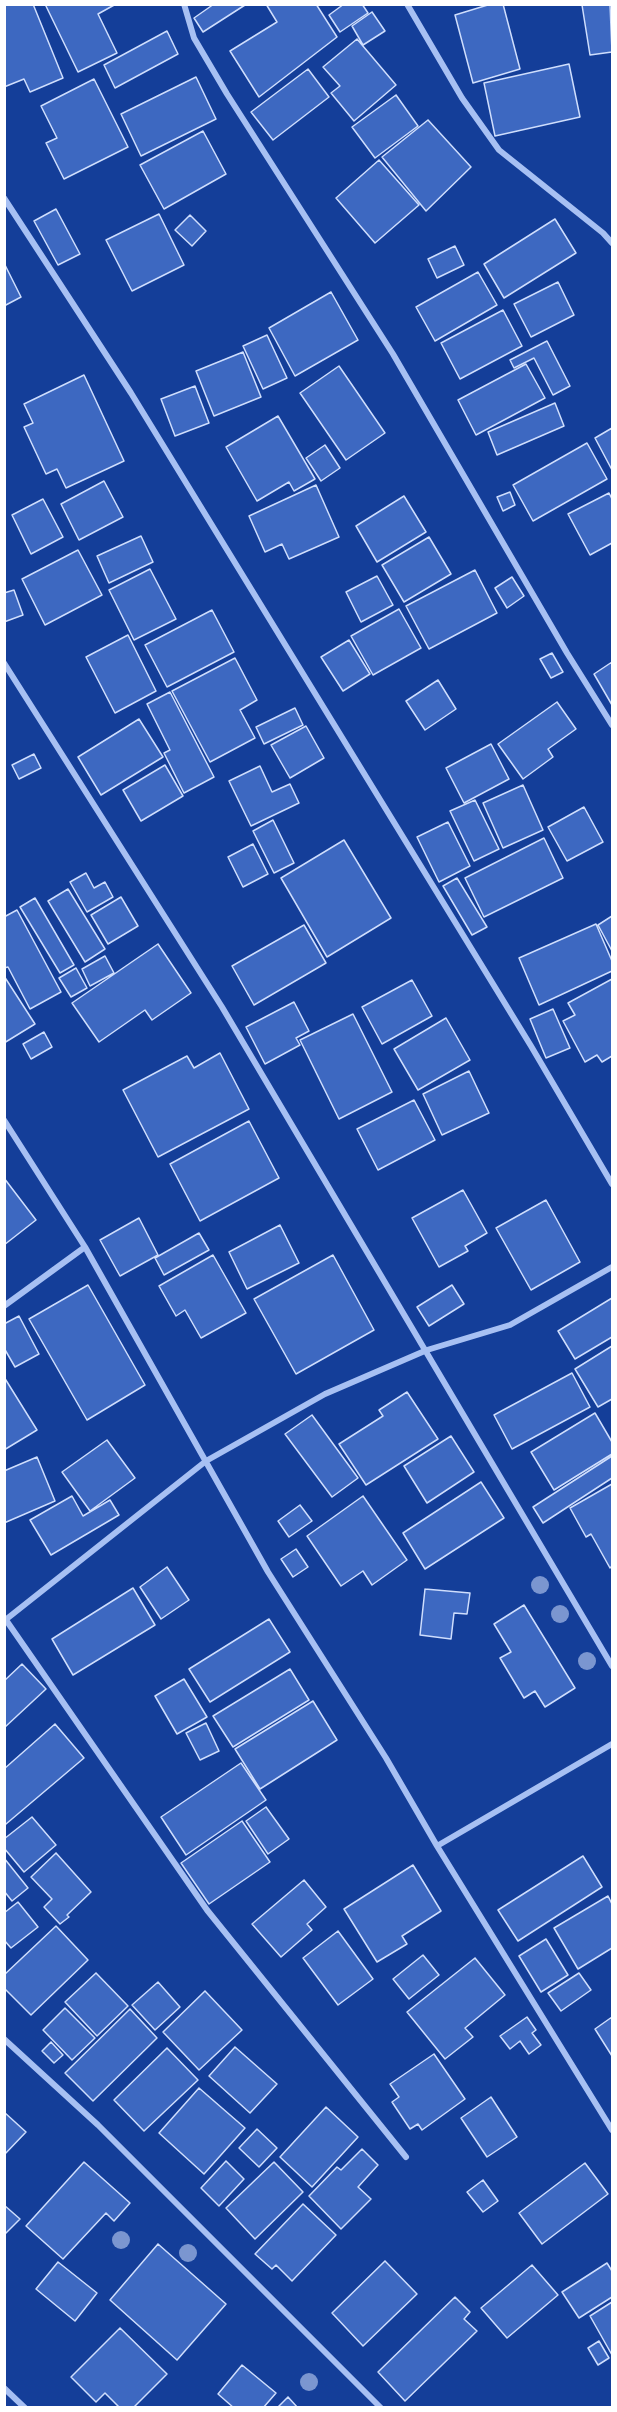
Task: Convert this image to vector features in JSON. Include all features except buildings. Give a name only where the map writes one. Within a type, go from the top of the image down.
[{"type":"street","points":[[184,4],[194,38],[227,94],[393,354],[567,653],[612,725]]},
{"type":"street","points":[[406,4],[462,98],[499,150],[603,233],[612,243]]},
{"type":"street","points":[[4,198],[131,393],[531,1046],[612,1184]]},
{"type":"street","points":[[4,663],[222,1007],[612,1666]]},
{"type":"street","points":[[4,1120],[85,1247],[268,1572],[386,1758],[437,1846],[612,2130]]},
{"type":"street","points":[[4,1306],[85,1247]]},
{"type":"street","points":[[406,2157],[207,1910],[5,1620],[206,1461],[325,1394],[427,1350],[510,1325],[612,1267]]},
{"type":"street","points":[[437,1846],[612,1744]]},
{"type":"street","points":[[4,2039],[98,2125],[381,2408]]},
{"type":"street","points":[[4,2388],[25,2408]]}]
